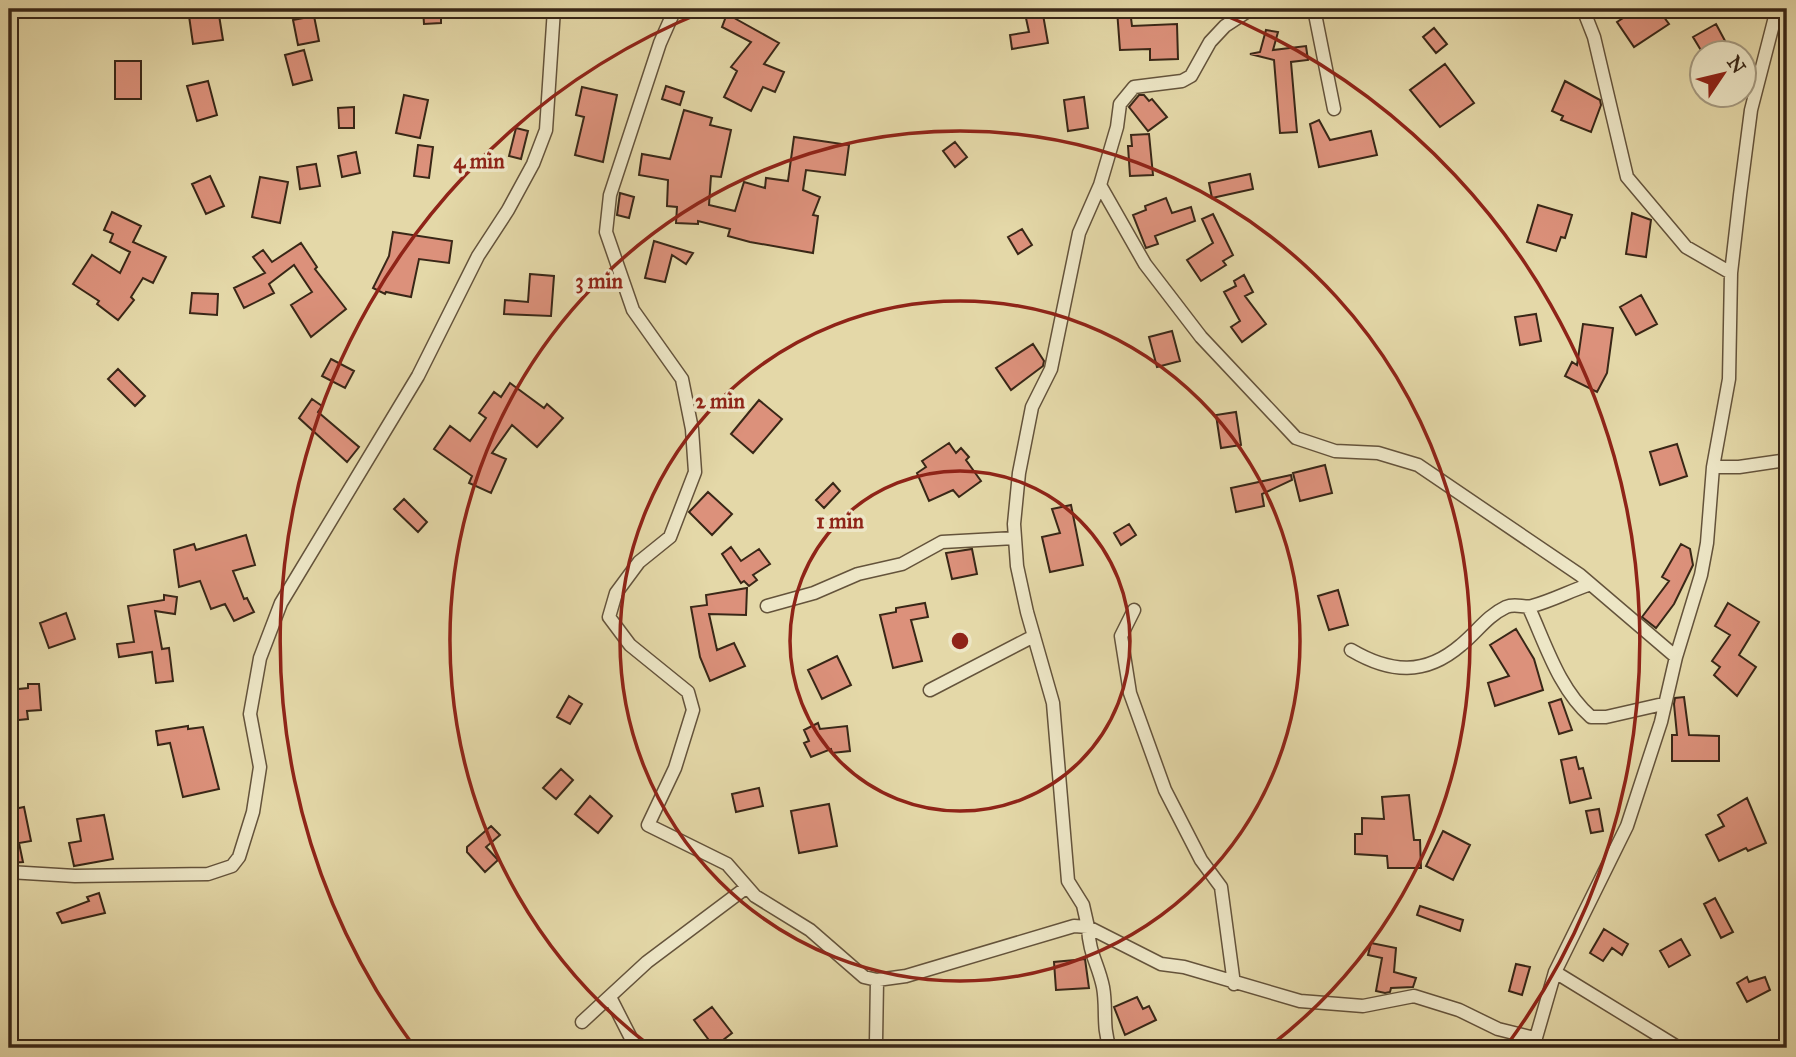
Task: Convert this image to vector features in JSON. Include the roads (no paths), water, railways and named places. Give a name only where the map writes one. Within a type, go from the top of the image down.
[{"type":"street","points":[[9,872],[75,876],[208,874],[232,866],[239,857],[253,812],[260,767],[250,715],[260,658],[281,603],[418,376],[478,256],[508,210],[533,164],[546,130],[554,9]]},
{"type":"street","points":[[674,9],[660,43],[610,195],[606,232],[633,310],[682,379],[692,429],[695,472],[670,537],[639,562],[615,593],[608,617],[630,645],[688,692],[693,710],[675,768],[648,825],[717,858],[755,896],[810,930],[864,977],[877,980],[906,976],[1074,926],[1088,927],[1161,964],[1184,967],[1234,984],[1300,1001],[1340,1006],[1363,1006],[1414,996],[1460,1010],[1533,1043],[1555,972],[1627,826],[1661,722],[1675,657],[1705,554],[1713,467],[1729,379],[1731,273],[1751,110],[1777,9]]},
{"type":"street","points":[[1110,1048],[1104,1033],[1103,987],[1089,950],[1083,905],[1068,881],[1053,702],[1017,566],[1015,538],[1019,473],[1032,407],[1051,369],[1079,233],[1100,186],[1117,127],[1120,104],[1125,94],[1134,87],[1182,81],[1191,76],[1209,41],[1225,26],[1251,9]]},
{"type":"street","points":[[1314,9],[1334,109]]},
{"type":"street","points":[[1583,9],[1594,37],[1627,177],[1686,247],[1731,273]]},
{"type":"street","points":[[1100,186],[1145,264],[1169,296],[1201,337],[1296,438],[1335,451],[1378,453],[1418,465],[1580,575],[1675,657]]},
{"type":"street","points":[[1713,467],[1740,467],[1787,460]]},
{"type":"street","points":[[767,606],[814,593],[858,574],[902,564],[942,542],[1015,538]]},
{"type":"street","points":[[1351,649],[1371,661],[1390,667],[1435,664],[1462,645],[1497,612],[1510,605],[1529,608],[1588,584]]},
{"type":"street","points":[[1529,608],[1562,681],[1577,705],[1591,717],[1606,717],[1663,704]]},
{"type":"street","points":[[1134,610],[1121,636],[1130,693],[1165,790],[1201,860],[1221,887],[1234,984]]},
{"type":"street","points":[[930,690],[980,661],[1034,636]]},
{"type":"street","points":[[582,1022],[665,947],[747,887]]},
{"type":"street","points":[[1555,972],[1679,1048]]},
{"type":"street","points":[[877,980],[876,1042],[881,1048]]},
{"type":"street","points":[[610,997],[636,1048]]}]
